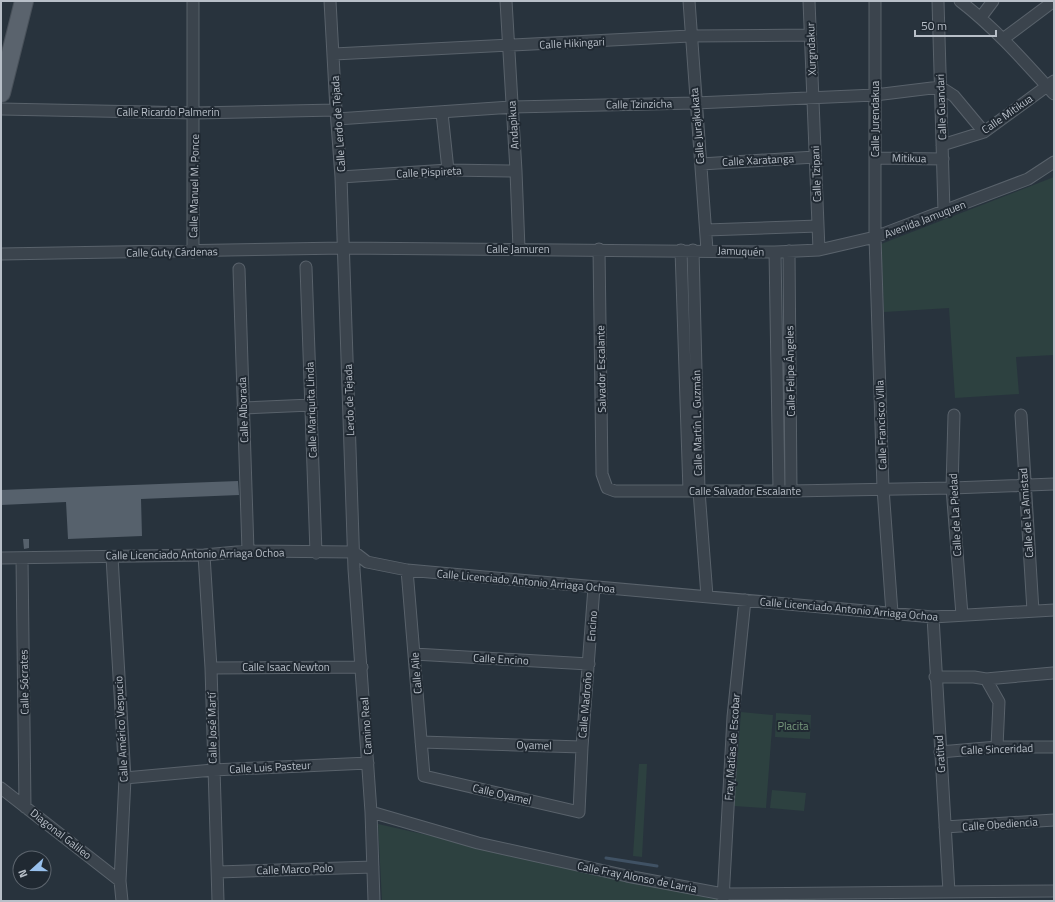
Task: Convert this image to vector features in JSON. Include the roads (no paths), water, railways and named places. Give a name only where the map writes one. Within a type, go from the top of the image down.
[{"type":"main road","points":[[1,93],[24,1]]},
{"type":"street","name":"Calle Manuel M. Ponce","points":[[193,252],[194,1]]},
{"type":"street","name":"Calle Lerdo de Tejada","points":[[330,1],[341,177],[343,248]]},
{"type":"street","name":"Andapikua","points":[[506,1],[507,47],[516,171],[519,249]]},
{"type":"street","name":"Calle Jurajkukata","points":[[689,1],[690,36],[707,250]]},
{"type":"street","name":"Xurgndakur","points":[[810,1],[813,97]]},
{"type":"street","name":"Calle Jurendakua","points":[[875,1],[875,238]]},
{"type":"street","name":"Calle Guandari","points":[[938,1],[944,212]]},
{"type":"street","points":[[960,1],[980,17],[1052,87]]},
{"type":"street","points":[[980,17],[993,1]]},
{"type":"street","points":[[1003,39],[1054,1]]},
{"type":"street","name":"Calle Hikingari","points":[[334,54],[507,47],[690,36],[810,35]]},
{"type":"street","name":"Calle Tzinzicha","points":[[336,115],[442,113],[512,107],[695,103],[875,95],[940,87]]},
{"type":"street","points":[[940,87],[954,96],[984,132]]},
{"type":"street","name":"Calle Mitikua","points":[[942,145],[984,132],[1052,87]]},
{"type":"street","name":"Calle Tzipani","points":[[813,97],[819,250]]},
{"type":"street","name":"Calle Ricardo Palmerin","points":[[1,109],[336,115]]},
{"type":"street","points":[[442,113],[448,170]]},
{"type":"street","name":"Calle Xaratanga","points":[[701,164],[816,157]]},
{"type":"street","name":"Mitikua","points":[[875,158],[943,159]]},
{"type":"street","name":"Avenida Jamuquen","points":[[789,251],[819,250],[875,238],[1028,179],[1054,162]]},
{"type":"street","name":"Calle Pispireta","points":[[341,177],[448,170],[516,171]]},
{"type":"street","points":[[706,230],[818,226]]},
{"type":"street","name":"Calle Francisco Villa","points":[[875,238],[883,488],[892,613]]},
{"type":"street","name":"Calle Guty Cárdenas","points":[[1,254],[193,252],[343,248]]},
{"type":"street","name":"Calle Jamuren","points":[[343,248],[693,250]]},
{"type":"street","name":"Lerdo de Tejada","points":[[343,248],[354,552]]},
{"type":"street","name":"Salvador Escalante","points":[[599,250],[602,474],[607,488]]},
{"type":"street","name":"Calle Martín L. Guzmán","points":[[681,250],[685,370],[694,491],[708,596]]},
{"type":"street","name":"Jamuquén","points":[[693,250],[789,251]]},
{"type":"street","name":"Calle Martín L. Guzmán","points":[[693,250],[696,371],[694,491]]},
{"type":"street","name":"Calle Felipe Ángeles","points":[[789,251],[791,491]]},
{"type":"street","name":"Calle Felipe Ángeles","points":[[775,252],[779,492]]},
{"type":"street","name":"Calle Mariquita Linda","points":[[306,267],[316,553]]},
{"type":"street","name":"Calle Alborada","points":[[239,269],[248,551]]},
{"type":"street","points":[[777,366],[790,366]]},
{"type":"street","points":[[685,370],[696,371]]},
{"type":"street","points":[[243,408],[311,406]]},
{"type":"street","name":"Calle de La Piedad","points":[[954,415],[952,488],[962,615]]},
{"type":"street","name":"Calle de La Amistad","points":[[1021,415],[1024,484],[1033,610]]},
{"type":"street","name":"Calle Salvador Escalante","points":[[607,488],[615,491],[779,492],[1054,484]]},
{"type":"street","name":"Calle Licenciado Antonio Arriaga Ochoa","points":[[1,558],[204,555],[248,551],[316,553],[354,552],[367,562],[407,570],[933,617],[1033,610],[1054,610]]},
{"type":"street","name":"Camino Real","points":[[354,552],[371,812],[374,901]]},
{"type":"street","name":"Calle José Martí","points":[[204,555],[211,668],[218,901]]},
{"type":"street","name":"Calle Américo Vespucio","points":[[112,556],[125,778],[120,881],[122,901]]},
{"type":"street","name":"Calle Sócrates","points":[[22,558],[26,807]]},
{"type":"street","name":"Calle Aile","points":[[407,570],[424,776]]},
{"type":"street","name":"Encino","points":[[589,664],[594,587]]},
{"type":"street","name":"Fray Matías de Escobar","points":[[723,898],[733,717],[744,600]]},
{"type":"street","name":"Gratitud","points":[[933,617],[935,678],[949,892]]},
{"type":"street","name":"Calle Encino","points":[[414,654],[589,664]]},
{"type":"street","name":"Calle Madroño","points":[[582,747],[589,664]]},
{"type":"street","name":"Calle Isaac Newton","points":[[211,668],[362,667]]},
{"type":"street","points":[[935,678],[974,677],[986,679],[1053,673]]},
{"type":"street","points":[[986,679],[999,702],[997,747]]},
{"type":"street","name":"Oyamel","points":[[421,742],[582,747]]},
{"type":"street","name":"Calle Oyamel","points":[[424,776],[579,812],[582,747]]},
{"type":"street","name":"Calle Sinceridad","points":[[940,752],[997,747],[1054,747]]},
{"type":"street","name":"Calle Luis Pasteur","points":[[125,778],[213,770],[368,763]]},
{"type":"street","name":"Diagonal Galileo","points":[[1,788],[120,881]]},
{"type":"street","name":"Calle Fray Alonso de Larria","points":[[371,812],[478,843],[723,898],[949,892],[1054,891]]},
{"type":"street","name":"Calle Obediencia","points":[[945,827],[1054,820]]},
{"type":"street","name":"Calle Marco Polo","points":[[218,872],[373,867]]},
{"type":"waterway","points":[[606,858],[657,866]]},
{"type":"park label","name":"Placita","points":[[793,726]]}]
